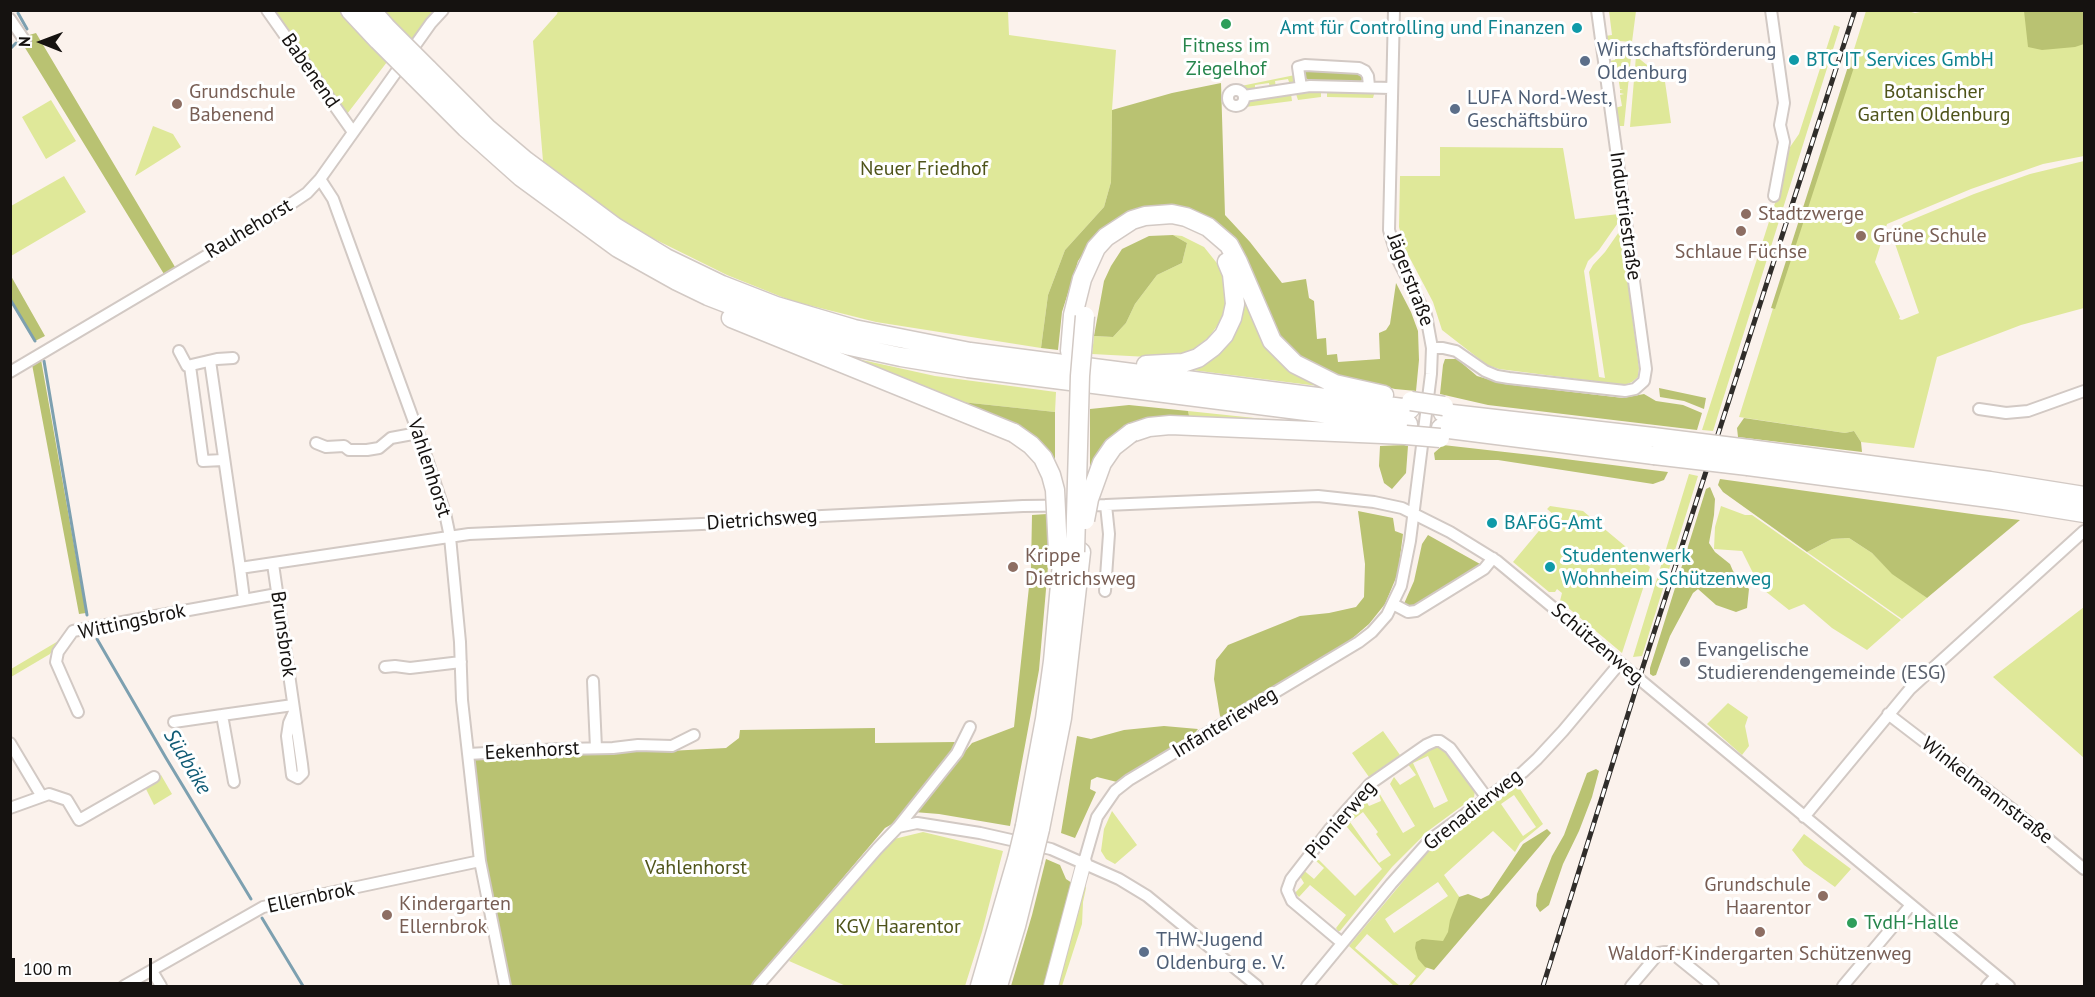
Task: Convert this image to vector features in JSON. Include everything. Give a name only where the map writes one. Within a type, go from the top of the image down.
[{"type":"highway","points":[[350,10],[382,33],[421,72],[565,192],[615,227],[666,258],[722,285],[776,306],[854,329],[970,352],[1090,367],[1409,417],[1442,421],[1462,415],[1653,446],[1749,458],[1990,481],[2077,503]]},
{"type":"highway","points":[[371,10],[382,33]]},
{"type":"highway","points":[[421,72],[466,128],[514,171],[559,207],[618,248],[677,281],[751,314],[801,332],[891,355],[968,368],[1442,421],[1502,445],[1526,439],[1653,446]]},
{"type":"highway","points":[[998,987],[1016,926],[1032,827],[1062,718],[1072,624],[1069,552],[1080,376],[1079,315],[1082,279],[1089,262],[1106,237],[1117,228],[1145,216],[1173,214],[1208,227],[1228,245],[1238,262],[1272,341],[1295,364],[1409,417]]},
{"type":"highway","points":[[1079,315],[1098,266],[1108,250],[1118,240],[1140,228],[1164,224],[1177,225],[1197,232],[1218,249],[1232,274],[1235,304],[1232,318],[1224,335],[1198,358],[1167,366],[1111,362],[1090,367]]},
{"type":"highway","points":[[618,248],[646,274],[676,292],[716,311],[1014,433],[1026,441],[1043,458],[1051,475],[1069,552]]},
{"type":"highway","points":[[1032,827],[1053,662],[1060,584],[1098,472],[1113,447],[1131,433],[1149,427],[1409,417]]},
{"type":"highway","points":[[980,987],[1025,861]]},
{"type":"street","name":"Babenend","points":[[267,10],[353,132]]},
{"type":"street","points":[[427,10],[431,23]]},
{"type":"street","name":"Rauhehorst","points":[[10,372],[290,206],[307,193],[431,23],[443,10]]},
{"type":"street","name":"Jägerstraße","points":[[1394,10],[1389,230],[1398,260],[1426,315],[1432,348],[1431,374],[1413,512]]},
{"type":"street","name":"Industriestraße","points":[[1432,348],[1456,351],[1485,371],[1503,377],[1625,391],[1635,389],[1642,384],[1646,369],[1597,10]]},
{"type":"street","points":[[1771,10],[1784,103],[1780,125],[1784,142],[1774,196]]},
{"type":"street","points":[[10,19],[25,42]]},
{"type":"street","points":[[1300,87],[1298,70],[1305,65],[1359,68],[1368,76],[1369,86]]},
{"type":"street","points":[[1244,96],[1300,87],[1391,88]]},
{"type":"street","name":"Vahlenhorst","points":[[320,178],[333,199],[439,490],[450,537],[468,754],[480,861],[505,987]]},
{"type":"street","points":[[179,351],[187,366],[233,358]]},
{"type":"street","points":[[210,361],[244,599]]},
{"type":"street","points":[[190,366],[203,460],[224,460]]},
{"type":"street","points":[[1979,409],[2006,413],[2028,411],[2084,393]]},
{"type":"street","points":[[316,443],[326,447],[344,446],[350,450],[368,450],[379,448],[390,438],[418,433]]},
{"type":"street","name":"Schützenweg","points":[[1074,506],[1318,496],[1374,502],[1413,512],[1493,558],[2009,987]]},
{"type":"street","name":"Dietrichsweg","points":[[450,537],[469,534],[716,524],[812,516],[1074,506]]},
{"type":"street","points":[[1106,506],[1109,534],[1106,591]]},
{"type":"street","name":"Infanterieweg","points":[[1084,862],[1097,817],[1107,800],[1122,785],[1359,642],[1380,624],[1393,604],[1404,575],[1413,512]]},
{"type":"street","points":[[1804,817],[1910,689],[2085,531]]},
{"type":"street","points":[[240,567],[450,537]]},
{"type":"street","points":[[1393,604],[1408,612],[1416,610],[1484,569],[1493,558]]},
{"type":"street","name":"Brunsbrok","points":[[273,564],[294,708],[303,773],[298,778],[292,775],[287,736],[294,708]]},
{"type":"street","name":"Wittingsbrok","points":[[78,712],[56,662],[58,652],[73,631],[277,594]]},
{"type":"street","points":[[386,667],[410,668],[461,662]]},
{"type":"street","name":"Grenadierweg","points":[[1307,987],[1430,840],[1538,759],[1620,663]]},
{"type":"street","name":"Eekenhorst","points":[[593,681],[596,748]]},
{"type":"street","name":"Brunsbrok","points":[[174,722],[294,708]]},
{"type":"street","name":"Winkelmannstraße","points":[[1888,714],[2012,809],[2085,869]]},
{"type":"street","points":[[222,715],[234,782]]},
{"type":"street","points":[[758,987],[898,827],[957,753],[970,727]]},
{"type":"street","name":"Eekenhorst","points":[[468,754],[638,745],[672,746],[694,735]]},
{"type":"street","name":"Pionierweg","points":[[1342,943],[1292,901],[1287,890],[1291,879],[1329,830],[1370,784],[1426,745],[1440,741],[1450,748],[1486,798]]},
{"type":"street","points":[[10,743],[41,795]]},
{"type":"street","points":[[10,808],[49,794],[67,800],[79,820],[154,777]]},
{"type":"street","points":[[898,827],[917,823],[980,833],[1051,849],[1084,862],[1140,891],[1257,987]]},
{"type":"street","name":"Ellernbrok","points":[[124,987],[263,907],[480,861]]},
{"type":"street","points":[[1051,987],[1084,862]]},
{"type":"street","points":[[1843,987],[1911,905]]},
{"type":"street","points":[[1631,987],[1659,954],[1671,952],[1713,987]]},
{"type":"street","points":[[152,971],[161,987]]},
{"type":"street","points":[[1988,987],[1996,976]]},
{"type":"green space","name":"Botanischer Garten Oldenburg","points":[[1904,10],[1915,13],[1931,10],[2084,11],[2084,156],[2043,164],[1971,189],[1887,224],[1875,262],[1899,319],[1902,320],[1919,313],[1892,235],[1904,223],[2030,174],[2084,161],[2084,308],[2021,325],[1937,357],[1914,448],[1861,442],[1854,431],[1845,433],[1739,417],[1866,11]]},
{"type":"green space","points":[[272,11],[443,11],[415,46],[407,36],[347,114]]},
{"type":"green space","name":"Neuer Friedhof","points":[[558,11],[1008,11],[1009,35],[1116,50],[1111,182],[1104,207],[1065,250],[1048,295],[1041,348],[876,322],[792,301],[727,275],[632,228],[583,194],[543,161],[533,41]]},
{"type":"green space","points":[[1609,11],[1636,11],[1632,42],[1606,40],[1605,36],[1612,35]]},
{"type":"green space","points":[[2024,11],[2084,11],[2084,44],[2042,50],[2028,47]]},
{"type":"green space","points":[[1834,25],[1840,27],[1713,431],[1702,430],[1775,203],[1790,147],[1799,134]]},
{"type":"green space","points":[[36,33],[178,272],[167,279],[19,38]]},
{"type":"green space","points":[[1607,46],[1632,47],[1624,126],[1618,126],[1615,108],[1622,106],[1620,95],[1624,94],[1620,93],[1620,90],[1623,89],[1620,89],[1616,62],[1609,63],[1615,60],[1614,50],[1608,51]]},
{"type":"green space","points":[[1852,54],[1858,55],[1775,309],[1771,308]]},
{"type":"green space","points":[[1636,56],[1647,65],[1663,68],[1671,123],[1630,127]]},
{"type":"green space","points":[[1302,68],[1363,73],[1365,83],[1316,82],[1302,77]]},
{"type":"green space","points":[[1295,75],[1296,85],[1290,85],[1288,79],[1275,81],[1276,88],[1270,89],[1269,83],[1255,85],[1255,91],[1248,91],[1241,86]]},
{"type":"green space","points":[[1221,83],[1225,215],[1250,242],[1282,283],[1306,279],[1309,298],[1314,301],[1317,339],[1326,338],[1327,355],[1337,354],[1338,362],[1380,359],[1379,333],[1386,330],[1390,324],[1396,283],[1418,331],[1419,360],[1416,391],[1395,389],[1346,378],[1323,370],[1297,356],[1280,338],[1274,327],[1245,258],[1215,221],[1183,208],[1135,210],[1105,226],[1078,261],[1062,312],[1058,350],[1041,348],[1048,295],[1065,250],[1104,207],[1111,182],[1112,110],[1172,93]]},
{"type":"green space","points":[[1375,91],[1373,98],[1327,97],[1327,92],[1370,94]]},
{"type":"green space","points":[[1321,92],[1321,97],[1298,100],[1296,94]]},
{"type":"green space","points":[[1291,94],[1292,101],[1245,107],[1250,99]]},
{"type":"green space","points":[[51,100],[76,141],[46,159],[22,117]]},
{"type":"green space","points":[[153,126],[173,134],[181,147],[135,176]]},
{"type":"green space","points":[[1440,147],[1563,148],[1575,219],[1619,214],[1620,220],[1599,250],[1588,261],[1584,271],[1599,377],[1605,378],[1589,272],[1621,229],[1639,368],[1638,377],[1625,385],[1499,369],[1487,365],[1442,330],[1433,302],[1405,249],[1399,227],[1400,176],[1440,176]]},
{"type":"green space","points":[[64,176],[86,212],[11,256],[11,206]]},
{"type":"green space","points":[[1173,235],[1182,236],[1204,247],[1220,267],[1227,294],[1223,318],[1209,337],[1191,351],[1167,358],[1092,354],[1094,336],[1113,337],[1126,323],[1135,304],[1157,275],[1182,263],[1187,243]]},
{"type":"green space","points":[[1173,235],[1187,243],[1182,263],[1157,275],[1135,304],[1126,323],[1113,337],[1094,336],[1104,281],[1122,249],[1149,236]]},
{"type":"green space","points":[[11,276],[45,336],[35,341],[11,299]]},
{"type":"green space","points":[[1240,289],[1319,383],[1318,386],[1184,369],[1204,361]]},
{"type":"green space","points":[[40,354],[86,613],[79,614],[31,359]]},
{"type":"green space","points":[[835,354],[935,376],[1056,392],[1055,412],[952,401]]},
{"type":"green space","points":[[1445,359],[1457,359],[1477,376],[1504,384],[1623,398],[1644,394],[1656,401],[1683,405],[1702,413],[1697,430],[1488,405],[1440,394]]},
{"type":"green space","points":[[1659,388],[1706,398],[1704,409],[1684,401],[1660,397]]},
{"type":"green space","points":[[952,401],[1055,412],[1055,465],[1046,447],[1038,439],[976,407]]},
{"type":"green space","points":[[1129,405],[1188,411],[1190,420],[1123,428],[1111,437],[1095,465],[1090,465],[1090,409]]},
{"type":"green space","points":[[1188,411],[1350,428],[1190,420]]},
{"type":"green space","points":[[1744,418],[1845,433],[1854,431],[1861,442],[1862,452],[1738,437],[1737,428]]},
{"type":"green space","points":[[1443,445],[1668,472],[1664,480],[1653,484],[1498,460],[1435,460],[1434,453]]},
{"type":"green space","points":[[1380,446],[1408,446],[1406,473],[1392,489],[1384,483],[1379,466]]},
{"type":"green space","points":[[1689,474],[1698,476],[1642,656],[1633,657]]},
{"type":"green space","points":[[1720,479],[2020,520],[1927,598],[1892,574],[1872,553],[1849,538],[1832,539],[1807,552],[1723,492],[1718,485]]},
{"type":"green space","points":[[1710,487],[1715,499],[1709,543],[1715,552],[1730,564],[1733,571],[1749,589],[1747,608],[1736,612],[1716,605],[1698,589],[1693,593],[1670,636],[1656,675],[1653,676],[1650,674],[1650,668],[1706,489]]},
{"type":"green space","points":[[1550,506],[1583,511],[1650,567],[1622,653],[1560,601],[1562,593],[1557,589],[1555,592],[1549,592],[1513,562],[1553,514],[1547,509]]},
{"type":"green space","points":[[1721,506],[1745,515],[1752,515],[1901,620],[1867,650],[1832,628],[1804,604],[1789,610],[1760,587],[1742,551],[1714,549],[1715,527]]},
{"type":"green space","points":[[1358,511],[1393,518],[1395,531],[1403,534],[1398,573],[1385,604],[1369,624],[1348,642],[1222,718],[1214,679],[1216,660],[1228,645],[1300,616],[1356,607],[1364,597],[1365,564]]},
{"type":"green space","points":[[1047,514],[1049,555],[1039,670],[1010,826],[914,812],[972,743],[1014,727],[1031,568],[1032,515]]},
{"type":"green space","points":[[1428,535],[1480,564],[1408,608],[1403,606],[1414,581],[1422,544]]},
{"type":"green space","points":[[1849,538],[1872,553],[1891,572],[1927,598],[1902,619],[1807,552],[1832,539]]},
{"type":"green space","points":[[2084,607],[2084,758],[1993,677]]},
{"type":"green space","points":[[60,640],[50,654],[11,677],[11,669]]},
{"type":"green space","points":[[1728,703],[1748,717],[1745,726],[1749,746],[1742,755],[1707,724]]},
{"type":"green space","points":[[1164,726],[1198,729],[1193,735],[1117,782],[1097,777],[1091,780],[1090,789],[1096,792],[1075,838],[1061,833],[1077,736],[1091,739],[1124,730]]},
{"type":"green space","name":"Vahlenhorst","points":[[875,728],[875,743],[955,742],[946,762],[901,819],[885,828],[751,986],[509,986],[481,858],[472,756],[525,752],[669,751],[726,748],[739,738],[740,730]]},
{"type":"green space","points":[[1383,731],[1400,755],[1369,777],[1352,753]]},
{"type":"green space","points":[[1438,745],[1443,748],[1473,786],[1474,797],[1428,831],[1392,867],[1338,931],[1336,928],[1346,915],[1310,885],[1299,897],[1295,893],[1304,883],[1298,873],[1301,868],[1314,879],[1324,868],[1315,860],[1319,860],[1355,896],[1382,869],[1342,821],[1363,796],[1369,806],[1381,801],[1378,791],[1403,833],[1415,826],[1390,784],[1394,777],[1400,785],[1416,775],[1407,763],[1432,746]],"holes":[[[1428,756],[1448,801],[1434,808],[1413,763]],[[1363,812],[1391,855],[1379,863],[1350,822]]]},
{"type":"green space","points":[[1596,769],[1599,771],[1592,797],[1579,831],[1563,864],[1549,905],[1540,912],[1536,906],[1537,894],[1552,856],[1564,835],[1587,773]]},
{"type":"green space","points":[[161,775],[172,794],[154,805],[145,787]]},
{"type":"green space","points":[[1518,786],[1543,824],[1520,843],[1515,852],[1493,831],[1444,875],[1472,915],[1411,986],[1408,986],[1416,976],[1367,934],[1355,948],[1400,986],[1394,986],[1349,946],[1430,849]],"holes":[[[1514,795],[1536,827],[1523,836],[1501,804]],[[1438,882],[1448,896],[1394,933],[1385,919]]]},
{"type":"green space","points":[[1112,811],[1137,845],[1115,864],[1106,859],[1101,851],[1104,829]]},
{"type":"green space","points":[[1547,829],[1551,833],[1434,970],[1425,967],[1418,959],[1416,942],[1422,939],[1443,941],[1459,897],[1468,894],[1481,899],[1489,895],[1523,844]]},
{"type":"green space","name":"KGV Haarentor","points":[[923,832],[1003,851],[965,986],[846,986],[789,961],[894,839]]},
{"type":"green space","points":[[1804,834],[1851,869],[1835,887],[1804,865],[1792,850]]},
{"type":"green space","points":[[1046,859],[1060,865],[1066,879],[1072,883],[1045,986],[1011,986],[1032,915]]},
{"type":"green space","points":[[1085,885],[1082,924],[1062,986],[1056,986],[1078,913]]},
{"type":"waterway","name":"Südbäke","points":[[18,13],[27,29]]},
{"type":"waterway","name":"Südbäke","points":[[10,49],[16,43]]},
{"type":"waterway","name":"Südbäke","points":[[10,299],[35,341]]},
{"type":"waterway","name":"Südbäke","points":[[44,361],[87,615]]},
{"type":"waterway","name":"Südbäke","points":[[97,639],[251,899]]},
{"type":"waterway","name":"Südbäke","points":[[262,918],[303,986]]},
{"type":"railway","points":[[1543,986],[1639,679],[1855,10]]},
{"type":"place","name":"Fitness im Ziegelhof","points":[[1226,24]]},
{"type":"place","name":"Amt für Controlling und Finanzen","points":[[1577,28]]},
{"type":"place","name":"BTC IT Services GmbH","points":[[1794,60]]},
{"type":"place","name":"Wirtschaftsförderung Oldenburg","points":[[1585,61]]},
{"type":"place","name":"Grundschule Babenend","points":[[177,104]]},
{"type":"place","name":"LUFA Nord-West, Geschäftsbüro","points":[[1455,109]]},
{"type":"place","name":"Stadtzwerge","points":[[1746,214]]},
{"type":"place","name":"Schlaue Füchse","points":[[1741,231]]},
{"type":"place","name":"Grüne Schule","points":[[1861,236]]},
{"type":"place","name":"BAFöG-Amt","points":[[1492,523]]},
{"type":"place","name":"Krippe Dietrichsweg","points":[[1013,567]]},
{"type":"place","name":"Studentenwerk Wohnheim Schützenweg","points":[[1550,567]]},
{"type":"place","name":"Evangelische Studierendengemeinde (ESG)","points":[[1685,662]]},
{"type":"place","name":"Grundschule Haarentor","points":[[1823,896]]},
{"type":"place","name":"Kindergarten Ellernbrok","points":[[387,915]]},
{"type":"place","name":"TvdH-Halle","points":[[1852,923]]},
{"type":"place","name":"Waldorf-Kindergarten Schützenweg","points":[[1760,932]]},
{"type":"place","name":"THW-Jugend Oldenburg e. V.","points":[[1144,952]]}]
